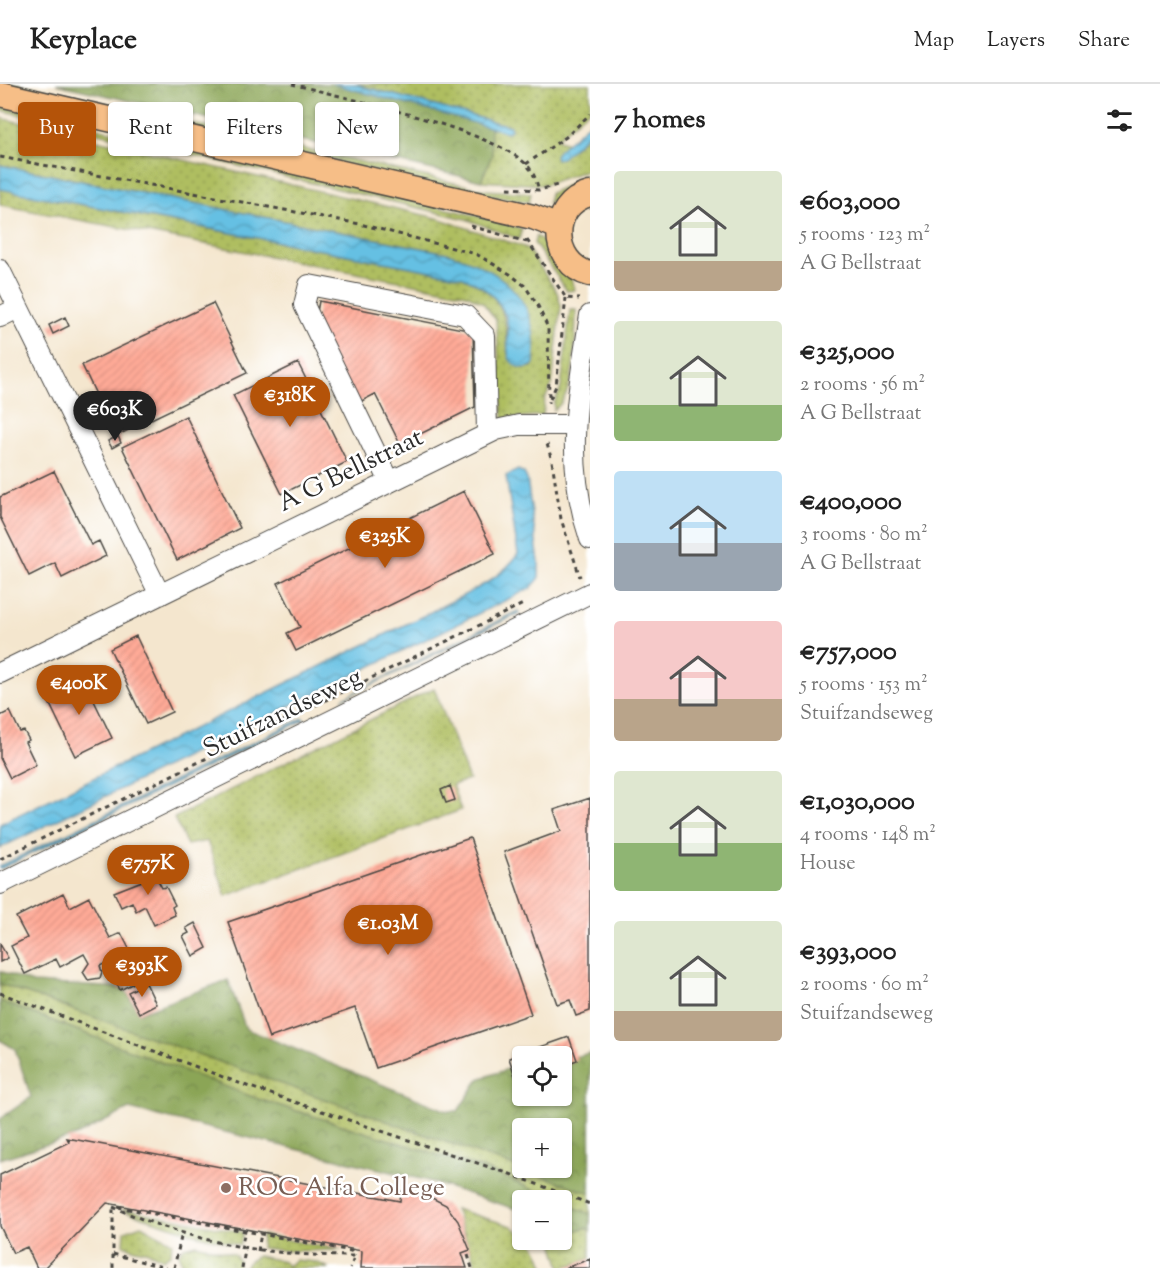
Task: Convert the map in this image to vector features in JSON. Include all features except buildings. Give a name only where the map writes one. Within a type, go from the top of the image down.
[{"type":"main road","points":[[0,94],[533,217],[559,227]]},
{"type":"main road","points":[[590,194],[573,202],[564,213],[559,227],[559,241],[563,254],[571,264],[590,274]]},
{"type":"street","points":[[2,279],[160,595]]},
{"type":"street","points":[[390,482],[304,305],[309,285],[465,315],[485,336],[487,434]]},
{"type":"street","points":[[0,316],[18,308]]},
{"type":"street","points":[[590,315],[573,425],[575,473],[583,518],[590,539]]},
{"type":"street","name":"A G Bellstraat","points":[[0,673],[487,434],[519,425],[573,425]]},
{"type":"street","name":"Stuifzandseweg","points":[[0,884],[590,593]]},
{"type":"path","points":[[292,84],[455,129],[511,153],[526,164],[535,175],[539,190]]},
{"type":"path","points":[[526,164],[566,137],[590,114]]},
{"type":"path","points":[[0,158],[360,224],[476,254],[510,273],[525,286],[538,306],[548,328],[549,403]]},
{"type":"path","points":[[0,859],[516,605],[528,602]]},
{"type":"path","points":[[0,993],[247,1086],[510,1174],[590,1204]]},
{"type":"path","points":[[113,1207],[351,1251],[355,1256]]},
{"type":"path","points":[[113,1207],[182,1233],[243,1249],[315,1256],[355,1256]]},
{"type":"path","points":[[113,1207],[113,1268]]},
{"type":"path","points":[[242,1268],[245,1230]]},
{"type":"path","points":[[174,1268],[182,1233]]},
{"type":"path","points":[[258,1251],[261,1233]]},
{"type":"path","points":[[113,1254],[166,1268]]},
{"type":"path","points":[[350,1268],[355,1256]]},
{"type":"path","points":[[468,1256],[472,1268]]},
{"type":"green space","points":[[0,84],[19,84],[108,104],[108,109],[96,106],[96,102],[78,102]]},
{"type":"green space","points":[[56,84],[333,84],[399,102],[315,102],[315,143],[303,140],[303,102],[205,102],[205,118],[193,115],[193,102],[135,102]]},
{"type":"green space","points":[[354,84],[590,84],[590,109],[556,139],[568,143],[558,151],[574,148],[590,132],[590,169],[543,185],[481,181],[492,155],[490,127],[507,132],[510,126]]},
{"type":"green space","points":[[399,102],[490,127],[492,155],[481,181],[371,156],[399,156]]},
{"type":"green space","points":[[0,106],[18,110],[18,114],[0,110]]},
{"type":"green space","points":[[0,118],[18,122],[18,156],[96,156],[96,140],[108,143],[108,156],[166,156],[437,218],[527,248],[557,292],[561,306],[552,385],[545,399],[543,415],[503,419],[496,320],[483,303],[467,294],[0,205],[0,189],[463,277],[477,284],[495,299],[504,317],[508,355],[520,368],[532,367],[535,358],[533,332],[447,253],[0,165]]},
{"type":"green space","points":[[193,124],[205,126],[205,131],[193,129]]},
{"type":"green space","points":[[96,128],[108,131],[108,135],[96,132]]},
{"type":"green space","points":[[303,149],[315,151],[315,156],[336,156],[485,190],[531,193],[529,202],[467,192],[303,154]]},
{"type":"green space","points":[[193,150],[205,153],[205,156],[217,156],[491,219],[522,229],[519,239],[466,219],[193,155]]},
{"type":"green space","points":[[590,176],[590,186],[548,203],[550,193]]},
{"type":"green space","points":[[536,236],[560,260],[575,290],[567,291],[534,243]]},
{"type":"green space","points":[[570,310],[576,310],[575,349],[571,379],[562,402],[554,410],[554,403],[561,388]]},
{"type":"green space","points":[[434,688],[469,780],[452,785],[461,810],[226,896],[207,841],[187,845],[174,818]]},
{"type":"green space","points":[[0,971],[33,983],[124,988],[139,1013],[228,980],[246,1029],[447,1111],[458,1111],[479,1079],[512,1068],[512,1106],[572,1106],[572,1058],[590,1053],[590,1193],[548,1178],[572,1178],[572,1118],[512,1118],[512,1165],[0,984]]},
{"type":"green space","points":[[0,984],[512,1165],[512,1178],[548,1178],[590,1193],[590,1214],[572,1206],[572,1190],[534,1190],[487,1170],[255,1098],[0,1001]]},
{"type":"green space","points":[[0,1001],[258,1099],[487,1170],[534,1190],[512,1190],[512,1208],[425,1180],[129,1109],[78,1135],[0,1159],[0,1119],[31,1097],[15,1049],[0,1040]]},
{"type":"green space","points":[[572,1207],[590,1214],[590,1230],[586,1228],[572,1231]]},
{"type":"green space","points":[[455,1209],[512,1226],[512,1250],[537,1250],[545,1268],[477,1268]]},
{"type":"green space","points":[[122,1210],[243,1232],[240,1245],[194,1234]]},
{"type":"green space","points":[[141,1225],[172,1242],[171,1253],[163,1259],[152,1253],[124,1245],[125,1231]]},
{"type":"green space","points":[[586,1228],[590,1230],[590,1259],[561,1268],[555,1250],[572,1250],[572,1231]]},
{"type":"green space","points":[[262,1235],[342,1250],[289,1251],[261,1248]]},
{"type":"green space","points":[[196,1244],[234,1254],[239,1261],[237,1267],[188,1268],[182,1266],[179,1253],[184,1247]]},
{"type":"green space","points":[[258,1256],[282,1261],[288,1266],[295,1260],[316,1262],[329,1268],[245,1268],[249,1261]]},
{"type":"water","points":[[333,84],[354,84],[510,126],[511,130],[507,132]]},
{"type":"water","points":[[590,122],[590,132],[562,158],[556,159],[555,155],[558,151]]},
{"type":"water","points":[[0,165],[447,253],[468,260],[502,279],[524,305],[531,322],[534,364],[522,368],[510,360],[507,322],[500,305],[487,291],[463,277],[0,189]]},
{"type":"water","points":[[518,470],[524,473],[527,479],[539,562],[539,579],[531,588],[0,848],[0,824],[429,613],[500,573],[518,554],[506,476]]},
{"type":"water","points":[[518,611],[519,613],[342,699]]},
{"type":"water","points":[[303,718],[304,720],[0,869],[0,866]]},
{"type":"place","name":"ROC Alfa College","points":[[226,1188]]}]
